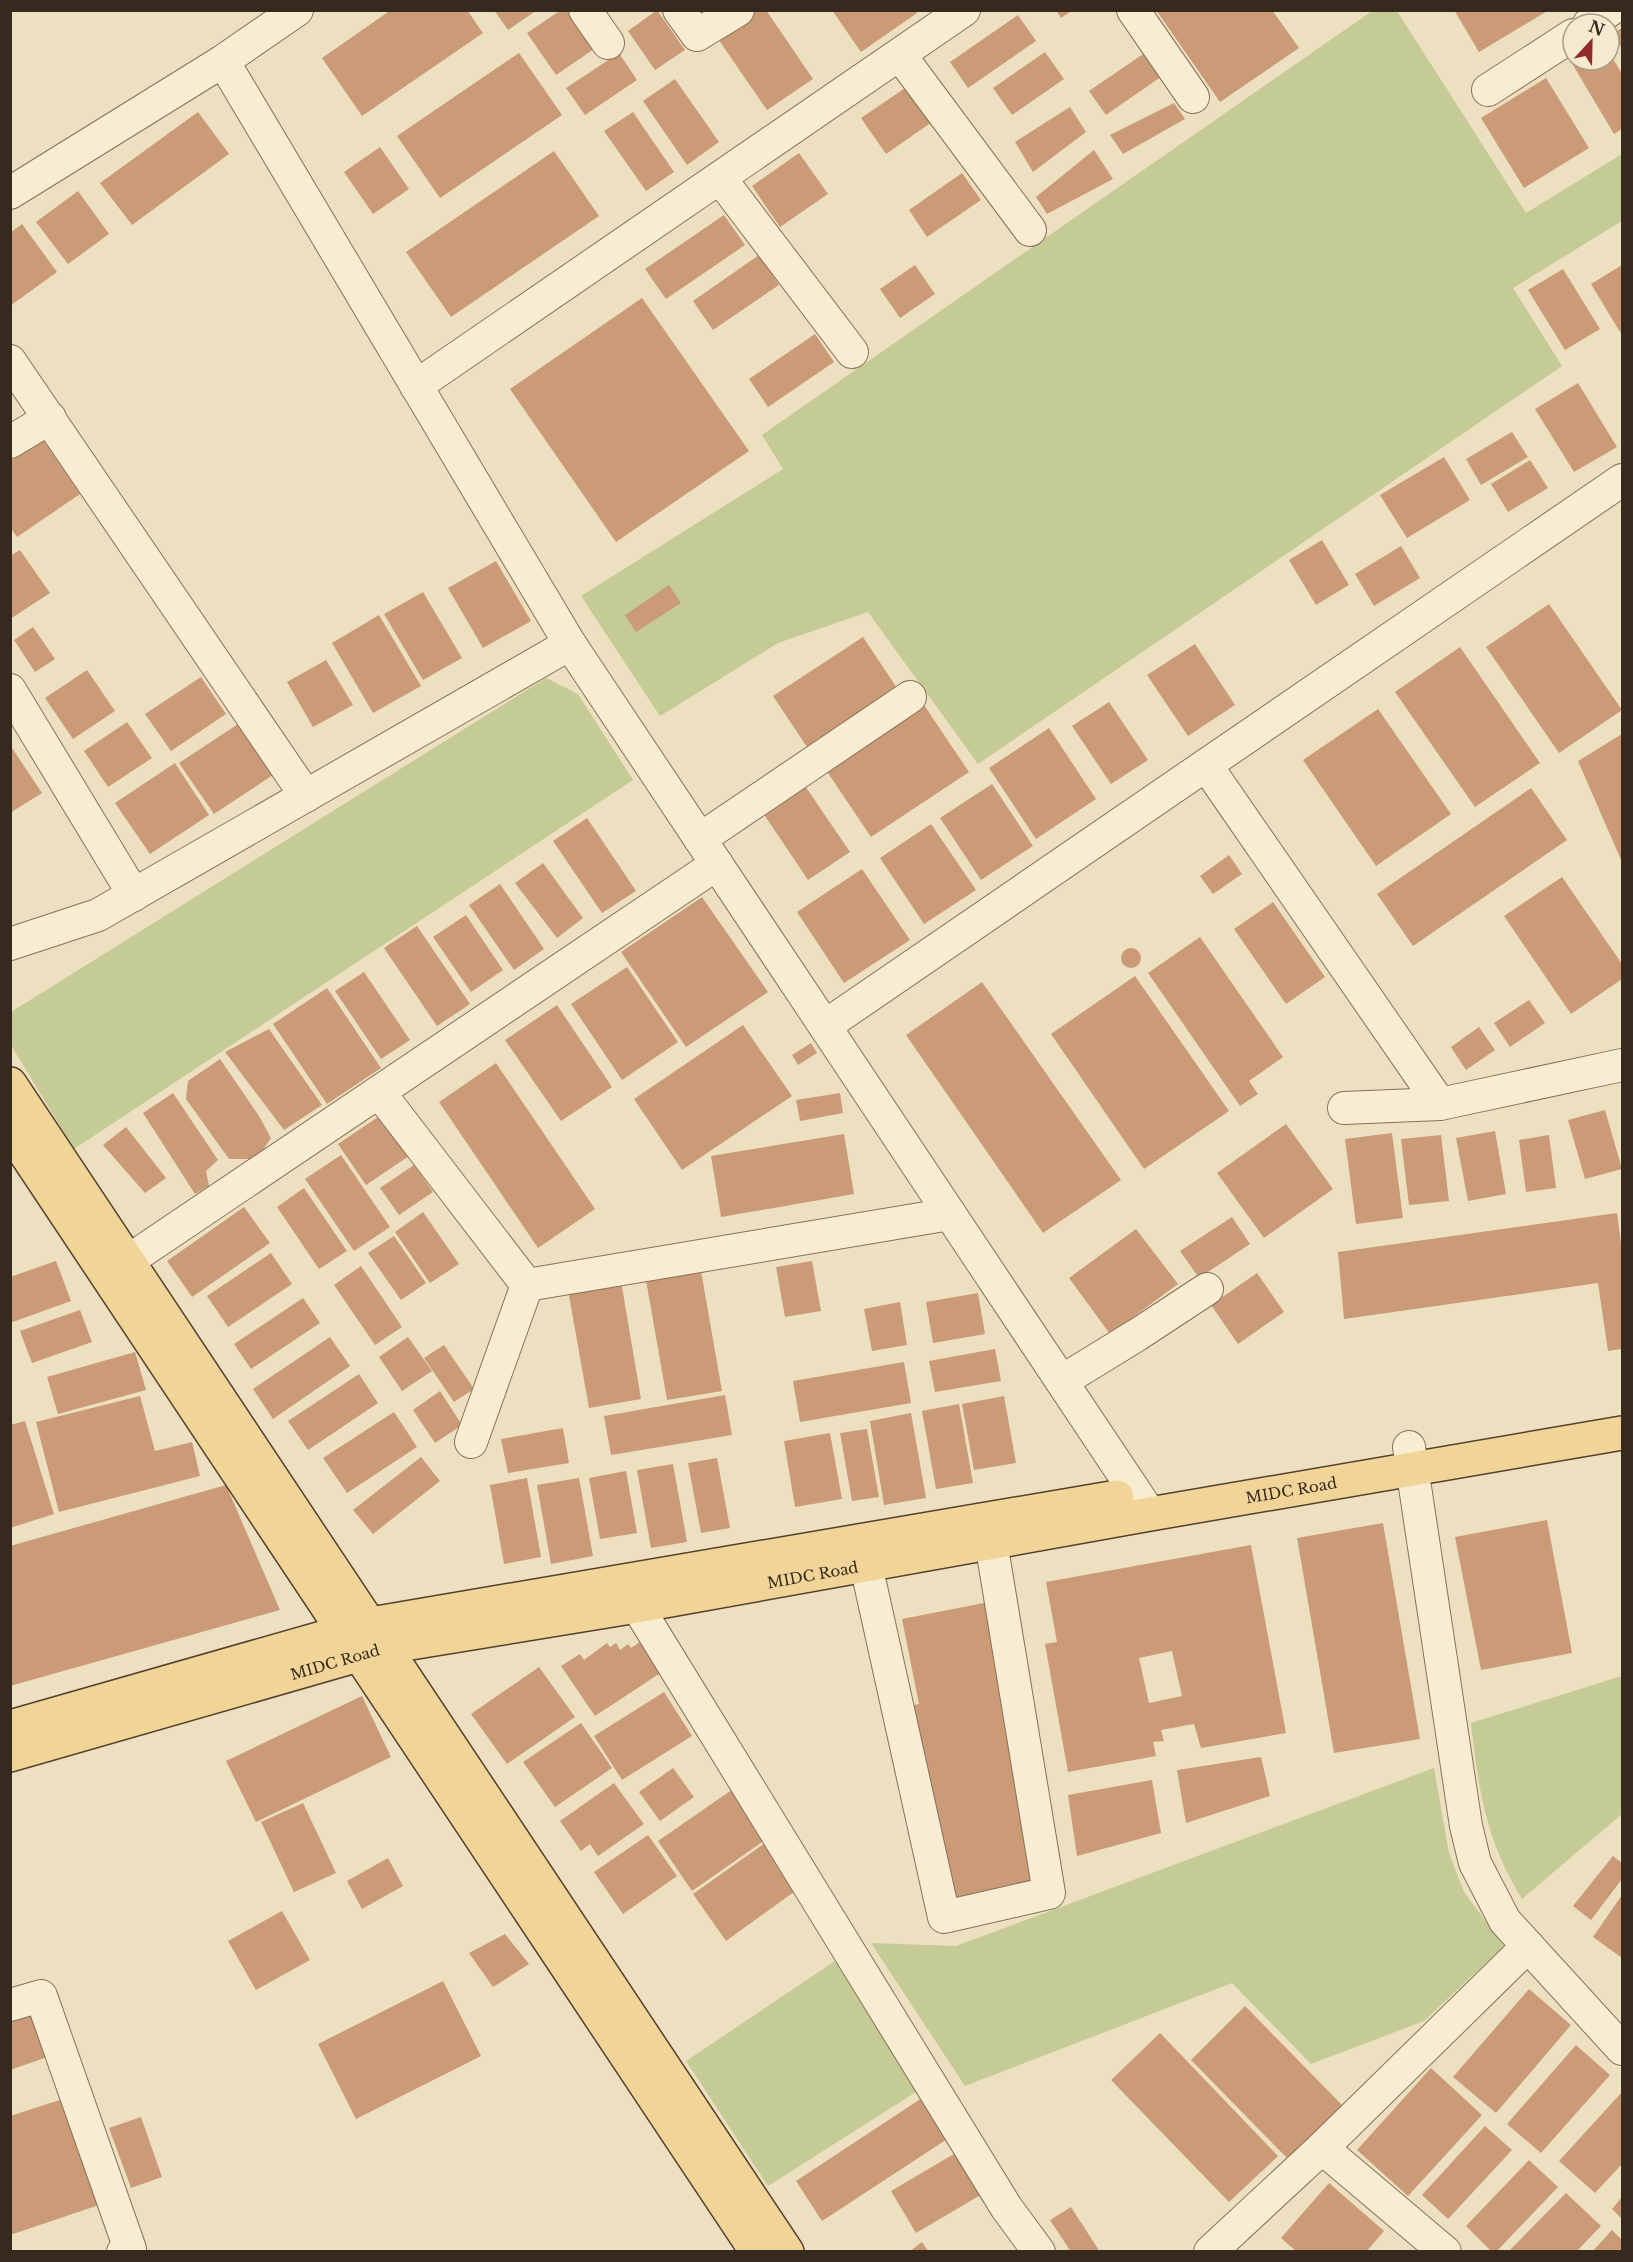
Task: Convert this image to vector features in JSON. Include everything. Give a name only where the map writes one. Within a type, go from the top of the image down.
[{"type":"main road","points":[[10,1084],[118,1268],[365,1639],[788,2252]]},
{"type":"main road","points":[[10,1130],[118,1268]]},
{"type":"main road","name":"MIDC Road","points":[[1411,1458],[1623,1410]]},
{"type":"main road","name":"MIDC Road","points":[[10,1755],[218,1682],[365,1639],[1411,1458],[1623,1433]]},
{"type":"main road","name":"MIDC Road","points":[[365,1639],[637,1606],[991,1542],[1143,1504]]},
{"type":"main road","points":[[365,1639],[757,2252]]},
{"type":"main road","name":"MIDC Road","points":[[10,1727],[218,1682]]},
{"type":"street","points":[[10,193],[223,61],[297,10]]},
{"type":"street","points":[[585,10],[608,43]]},
{"type":"street","points":[[679,10],[697,35],[738,10]]},
{"type":"street","points":[[416,386],[964,10]]},
{"type":"street","points":[[1133,10],[1193,97]]},
{"type":"street","points":[[1488,90],[1561,42]]},
{"type":"street","points":[[900,54],[1030,230]]},
{"type":"street","points":[[223,61],[570,644],[1143,1504]]},
{"type":"street","points":[[720,178],[852,352]]},
{"type":"street","points":[[10,361],[306,796]]},
{"type":"street","points":[[10,442],[50,418]]},
{"type":"street","points":[[825,1026],[1623,480]]},
{"type":"street","points":[[10,944],[98,915],[570,644]]},
{"type":"street","points":[[10,690],[134,895]]},
{"type":"street","points":[[118,1268],[379,1092],[708,852],[910,697]]},
{"type":"street","points":[[1206,765],[1440,1104]]},
{"type":"street","points":[[1344,1108],[1440,1104],[1623,1065]]},
{"type":"street","points":[[379,1092],[527,1285]]},
{"type":"street","points":[[527,1285],[950,1214]]},
{"type":"street","points":[[471,1442],[527,1285]]},
{"type":"street","points":[[1062,1381],[1207,1289]]},
{"type":"street","points":[[1411,1458],[1466,1826],[1475,1863],[1505,1921],[1623,2049]]},
{"type":"street","points":[[866,1565],[944,1917],[1049,1893],[991,1542]]},
{"type":"street","points":[[637,1606],[1006,2207],[1039,2252]]},
{"type":"street","points":[[1210,2252],[1322,2148],[1528,1946]]},
{"type":"street","points":[[10,2005],[41,1996],[130,2249],[123,2252]]},
{"type":"street","points":[[1322,2148],[1445,2252]]},
{"type":"green space","points":[[1372,11],[1397,11],[1526,213],[1622,154],[1622,221],[1513,288],[1562,366],[978,764],[868,612],[778,643],[660,716],[581,596],[783,469],[762,435]]},
{"type":"green space","points":[[546,678],[578,694],[633,780],[74,1149],[11,1045],[11,1012]]},
{"type":"green space","points":[[1622,1676],[1622,1814],[1522,1899],[1492,1835],[1481,1793],[1471,1723]]},
{"type":"green space","points":[[1434,1768],[1449,1853],[1464,1892],[1504,1946],[1424,2021],[1311,2064],[1232,1983],[965,2086],[871,1943],[956,1946]]},
{"type":"green space","points":[[835,1961],[919,2090],[768,2186],[686,2061]]},
{"type":"building","points":[[391,10],[467,10],[483,33],[362,116],[322,58]]},
{"type":"building","points":[[494,10],[537,10],[508,30]]},
{"type":"building","points":[[561,10],[567,10],[594,49],[556,75],[527,33]]},
{"type":"building","points":[[657,10],[685,50],[655,70],[628,31]]},
{"type":"building","points":[[747,10],[766,10],[813,79],[767,110],[714,33]]},
{"type":"building","points":[[832,10],[915,10],[917,13],[861,52]]},
{"type":"building","points":[[1056,10],[1073,10],[1061,18]]},
{"type":"building","points":[[1156,10],[1272,10],[1299,48],[1220,102]]},
{"type":"building","points":[[1454,10],[1549,10],[1479,52]]},
{"type":"building","points":[[1018,15],[1036,41],[968,88],[950,62]]},
{"type":"building","points":[[1149,50],[1165,74],[1106,115],[1089,91]]},
{"type":"building","points":[[1045,52],[1064,79],[1012,115],[993,88]]},
{"type":"building","points":[[519,53],[562,115],[440,198],[397,136]]},
{"type":"building","points":[[619,53],[637,80],[585,115],[566,88]]},
{"type":"building","points":[[1577,72],[1621,72],[1622,129],[1614,134]]},
{"type":"building","points":[[1546,78],[1589,148],[1524,188],[1481,118]]},
{"type":"building","points":[[675,79],[719,142],[687,165],[643,101]]},
{"type":"building","points":[[914,82],[939,117],[886,154],[861,118]]},
{"type":"building","points":[[1174,103],[1185,119],[1123,154],[1110,135]]},
{"type":"building","points":[[1070,107],[1086,132],[1033,172],[1015,142]]},
{"type":"building","points":[[198,112],[229,154],[132,225],[100,183]]},
{"type":"building","points":[[633,112],[674,172],[646,191],[604,131]]},
{"type":"building","points":[[380,147],[409,189],[373,214],[344,172]]},
{"type":"building","points":[[1094,150],[1113,179],[1047,214],[1036,197]]},
{"type":"building","points":[[554,151],[599,216],[451,317],[406,252]]},
{"type":"building","points":[[799,153],[828,194],[780,227],[752,186]]},
{"type":"building","points":[[962,173],[981,200],[927,237],[909,210]]},
{"type":"building","points":[[78,191],[109,234],[68,264],[36,222]]},
{"type":"building","points":[[724,215],[745,245],[666,299],[645,269]]},
{"type":"building","points":[[22,224],[57,272],[10,306],[10,233]]},
{"type":"building","points":[[759,255],[779,285],[713,330],[693,301]]},
{"type":"building","points":[[915,265],[935,294],[900,318],[880,289]]},
{"type":"building","points":[[1622,265],[1622,330],[1620,332],[1591,284]]},
{"type":"building","points":[[1563,269],[1600,329],[1565,350],[1528,290]]},
{"type":"building","points":[[642,298],[749,451],[616,542],[510,389]]},
{"type":"building","points":[[815,334],[834,362],[768,407],[749,379]]},
{"type":"building","points":[[1578,383],[1617,447],[1574,472],[1535,409]]},
{"type":"building","points":[[1512,432],[1528,457],[1481,485],[1466,459]]},
{"type":"building","points":[[43,440],[80,494],[17,537],[10,527],[10,461]]},
{"type":"building","points":[[1444,457],[1470,500],[1407,538],[1380,495]]},
{"type":"building","points":[[1530,460],[1548,488],[1508,512],[1491,484]]},
{"type":"building","points":[[1322,540],[1349,585],[1316,605],[1289,560]]},
{"type":"building","points":[[1401,546],[1420,578],[1374,606],[1355,574]]},
{"type":"building","points":[[20,550],[50,593],[10,619],[10,556]]},
{"type":"building","points":[[496,561],[531,621],[483,648],[448,588]]},
{"type":"building","points":[[669,585],[681,603],[636,632],[625,615]]},
{"type":"building","points":[[423,592],[462,658],[423,680],[384,614]]},
{"type":"building","points":[[1549,604],[1622,710],[1559,753],[1486,647]]},
{"type":"building","points":[[379,615],[421,686],[373,713],[332,643]]},
{"type":"building","points":[[33,627],[55,659],[35,672],[14,640]]},
{"type":"building","points":[[863,637],[897,688],[807,747],[773,696]]},
{"type":"building","points":[[1195,644],[1235,705],[1188,736],[1147,675]]},
{"type":"building","points":[[1460,647],[1540,763],[1475,807],[1395,692]]},
{"type":"building","points":[[326,660],[353,705],[313,727],[287,682]]},
{"type":"building","points":[[87,670],[115,711],[73,739],[45,698]]},
{"type":"building","points":[[201,677],[226,714],[171,751],[145,714]]},
{"type":"building","points":[[922,702],[969,772],[871,837],[824,767]]},
{"type":"building","points":[[1109,702],[1148,760],[1111,784],[1072,726]]},
{"type":"building","points":[[1378,709],[1451,814],[1376,866],[1303,760]]},
{"type":"building","points":[[127,722],[152,758],[108,787],[84,751]]},
{"type":"building","points":[[241,722],[276,773],[214,814],[179,763]]},
{"type":"building","points":[[1049,728],[1096,799],[1036,839],[989,768]]},
{"type":"building","points":[[1622,734],[1622,862],[1578,761]]},
{"type":"building","points":[[10,745],[42,793],[10,813]]},
{"type":"building","points":[[175,763],[209,815],[150,854],[115,803]]},
{"type":"building","points":[[803,783],[850,852],[808,880],[761,810]]},
{"type":"building","points":[[992,784],[1033,846],[981,880],[940,818]]},
{"type":"building","points":[[1531,788],[1567,840],[1413,946],[1377,894]]},
{"type":"building","points":[[587,818],[636,891],[602,913],[553,841]]},
{"type":"building","points":[[931,824],[976,890],[924,924],[880,858]]},
{"type":"building","points":[[1229,855],[1242,874],[1213,894],[1200,876]]},
{"type":"building","points":[[543,863],[583,918],[557,938],[515,883]]},
{"type":"building","points":[[862,869],[910,940],[844,983],[797,912]]},
{"type":"building","points":[[1562,877],[1622,964],[1622,979],[1571,1014],[1504,916]]},
{"type":"building","points":[[500,884],[544,949],[514,970],[469,905]]},
{"type":"building","points":[[702,897],[768,992],[686,1047],[621,952]]},
{"type":"building","points":[[1273,902],[1325,977],[1286,1004],[1234,929]]},
{"type":"building","points":[[466,915],[503,970],[471,992],[433,937]]},
{"type":"building","points":[[417,926],[470,1004],[437,1026],[384,948]]},
{"type":"building","points":[[1200,937],[1283,1057],[1249,1081],[1258,1094],[1240,1106],[1148,973]]},
{"type":"building","points":[[1131,948],[1138,951],[1141,958],[1138,965],[1131,968],[1124,965],[1121,958],[1124,951]]},
{"type":"building","points":[[627,967],[678,1042],[622,1080],[571,1004]]},
{"type":"building","points":[[364,972],[410,1040],[381,1059],[335,991]]},
{"type":"building","points":[[1135,976],[1229,1111],[1144,1169],[1051,1034]]},
{"type":"building","points":[[982,982],[1121,1180],[1043,1233],[906,1035]]},
{"type":"building","points":[[327,988],[381,1068],[327,1104],[273,1024]]},
{"type":"building","points":[[1529,1000],[1545,1023],[1510,1047],[1494,1023]]},
{"type":"building","points":[[557,1005],[612,1087],[561,1121],[505,1040]]},
{"type":"building","points":[[743,1025],[792,1096],[682,1170],[634,1099]]},
{"type":"building","points":[[1479,1027],[1495,1050],[1466,1070],[1451,1047]]},
{"type":"building","points":[[269,1029],[322,1105],[284,1130],[225,1052]]},
{"type":"building","points":[[811,1043],[817,1053],[798,1065],[792,1055]]},
{"type":"building","points":[[220,1059],[259,1116],[271,1138],[261,1153],[251,1159],[229,1159],[186,1099],[188,1081]]},
{"type":"building","points":[[496,1063],[595,1209],[538,1248],[439,1102]]},
{"type":"building","points":[[173,1093],[218,1160],[206,1171],[209,1186],[195,1194],[143,1113]]},
{"type":"building","points":[[840,1093],[843,1113],[800,1121],[796,1100]]},
{"type":"building","points":[[1605,1110],[1622,1169],[1585,1179],[1568,1120]]},
{"type":"building","points":[[384,1113],[412,1154],[366,1185],[338,1144]]},
{"type":"building","points":[[1286,1124],[1333,1189],[1264,1238],[1217,1173]]},
{"type":"building","points":[[126,1127],[166,1178],[145,1193],[103,1145]]},
{"type":"building","points":[[1495,1131],[1506,1194],[1468,1201],[1456,1138]]},
{"type":"building","points":[[1392,1133],[1403,1218],[1356,1224],[1345,1139]]},
{"type":"building","points":[[844,1134],[854,1194],[721,1217],[711,1156]]},
{"type":"building","points":[[1441,1135],[1449,1201],[1409,1205],[1401,1139]]},
{"type":"building","points":[[1549,1135],[1556,1188],[1526,1192],[1519,1140]]},
{"type":"building","points":[[341,1155],[390,1227],[354,1251],[305,1179]]},
{"type":"building","points":[[414,1165],[433,1192],[399,1215],[380,1188]]},
{"type":"building","points":[[304,1188],[347,1251],[319,1269],[277,1207]]},
{"type":"building","points":[[244,1207],[270,1243],[192,1297],[167,1261]]},
{"type":"building","points":[[423,1212],[459,1264],[430,1283],[395,1232]]},
{"type":"building","points":[[1617,1213],[1622,1251],[1622,1349],[1608,1351],[1598,1283],[1344,1319],[1338,1252]]},
{"type":"building","points":[[1232,1217],[1250,1244],[1199,1278],[1180,1251]]},
{"type":"building","points":[[1136,1229],[1178,1284],[1110,1334],[1069,1278]]},
{"type":"building","points":[[394,1236],[426,1283],[401,1300],[368,1253]]},
{"type":"building","points":[[271,1253],[292,1284],[228,1327],[207,1296]]},
{"type":"building","points":[[56,1261],[71,1301],[10,1323],[10,1277]]},
{"type":"building","points":[[812,1261],[821,1311],[785,1317],[776,1267]]},
{"type":"building","points":[[361,1266],[402,1327],[375,1345],[334,1285]]},
{"type":"building","points":[[701,1271],[722,1391],[667,1400],[646,1280]]},
{"type":"building","points":[[1257,1273],[1284,1312],[1238,1344],[1211,1305]]},
{"type":"building","points":[[621,1281],[641,1399],[589,1408],[568,1290]]},
{"type":"building","points":[[978,1293],[985,1334],[933,1343],[926,1302]]},
{"type":"building","points":[[303,1298],[320,1323],[251,1369],[234,1344]]},
{"type":"building","points":[[900,1302],[907,1345],[872,1351],[864,1309]]},
{"type":"building","points":[[80,1310],[92,1342],[32,1363],[20,1331]]},
{"type":"building","points":[[330,1337],[350,1366],[273,1419],[253,1389]]},
{"type":"building","points":[[408,1337],[432,1371],[402,1391],[379,1357]]},
{"type":"building","points":[[444,1345],[474,1389],[454,1402],[424,1358]]},
{"type":"building","points":[[995,1349],[1001,1381],[935,1392],[929,1361]]},
{"type":"building","points":[[135,1352],[146,1390],[58,1414],[47,1377]]},
{"type":"building","points":[[904,1362],[911,1403],[800,1422],[793,1381]]},
{"type":"building","points":[[359,1374],[378,1403],[308,1450],[288,1421]]},
{"type":"building","points":[[440,1391],[462,1425],[435,1443],[413,1410]]},
{"type":"building","points":[[725,1395],[732,1435],[611,1455],[604,1416]]},
{"type":"building","points":[[140,1396],[155,1451],[192,1442],[200,1476],[59,1512],[36,1422]]},
{"type":"building","points":[[1004,1396],[1016,1463],[974,1470],[962,1404]]},
{"type":"building","points":[[959,1404],[973,1483],[936,1489],[922,1411]]},
{"type":"building","points":[[394,1412],[417,1447],[347,1493],[323,1458]]},
{"type":"building","points":[[911,1413],[926,1498],[884,1505],[870,1421]]},
{"type":"building","points":[[25,1421],[54,1514],[10,1528],[10,1425]]},
{"type":"building","points":[[563,1428],[569,1463],[508,1473],[501,1439]]},
{"type":"building","points":[[867,1429],[879,1497],[852,1501],[840,1433]]},
{"type":"building","points":[[830,1433],[842,1499],[795,1507],[784,1441]]},
{"type":"building","points":[[421,1457],[440,1481],[373,1534],[353,1510]]},
{"type":"building","points":[[717,1458],[730,1528],[701,1533],[688,1463]]},
{"type":"building","points":[[673,1464],[687,1542],[651,1548],[637,1470]]},
{"type":"building","points":[[626,1471],[637,1533],[600,1539],[589,1478]]},
{"type":"building","points":[[527,1478],[541,1557],[504,1564],[490,1485]]},
{"type":"building","points":[[579,1478],[593,1556],[551,1564],[537,1485]]},
{"type":"building","points":[[226,1485],[280,1610],[10,1686],[10,1546]]},
{"type":"building","points":[[1547,1520],[1572,1653],[1481,1670],[1455,1537]]},
{"type":"building","points":[[1383,1523],[1420,1739],[1334,1753],[1297,1538]]},
{"type":"building","points":[[1251,1545],[1286,1733],[1201,1748],[1194,1724],[1161,1730],[1164,1741],[1153,1742],[1156,1756],[1068,1772],[1045,1644],[1057,1642],[1046,1582]],"holes":[[[1172,1651],[1182,1696],[1149,1703],[1139,1658]]]},
{"type":"building","points":[[994,1601],[1042,1881],[948,1899],[908,1706],[919,1704],[902,1619]]},
{"type":"building","points":[[644,1639],[665,1670],[595,1716],[561,1666],[580,1654],[584,1660],[607,1643],[610,1647],[616,1643],[620,1650],[628,1644],[631,1648]]},
{"type":"building","points":[[539,1667],[575,1717],[507,1764],[471,1714]]},
{"type":"building","points":[[664,1692],[692,1736],[622,1780],[594,1736]]},
{"type":"building","points":[[362,1696],[391,1757],[256,1822],[226,1761]]},
{"type":"building","points":[[581,1723],[612,1768],[555,1807],[523,1762]]},
{"type":"building","points":[[1261,1757],[1270,1796],[1186,1823],[1177,1770]]},
{"type":"building","points":[[673,1768],[694,1797],[660,1821],[639,1792]]},
{"type":"building","points":[[1152,1780],[1161,1833],[1077,1856],[1068,1795]]},
{"type":"building","points":[[614,1783],[644,1824],[598,1856],[590,1844],[581,1851],[560,1821]]},
{"type":"building","points":[[733,1789],[768,1838],[692,1891],[658,1841]]},
{"type":"building","points":[[303,1803],[336,1873],[294,1892],[261,1822]]},
{"type":"building","points":[[648,1835],[677,1876],[623,1914],[594,1872]]},
{"type":"building","points":[[765,1843],[798,1889],[726,1941],[693,1894]]},
{"type":"building","points":[[1613,1856],[1622,1863],[1622,1879],[1591,1920],[1573,1906]]},
{"type":"building","points":[[388,1858],[403,1886],[362,1909],[347,1881]]},
{"type":"building","points":[[1622,1895],[1622,1958],[1593,1937]]},
{"type":"building","points":[[282,1911],[310,1960],[256,1990],[228,1941]]},
{"type":"building","points":[[505,1934],[529,1964],[493,1987],[469,1953]]},
{"type":"building","points":[[443,1981],[481,2056],[356,2119],[318,2044]]},
{"type":"building","points":[[1529,1989],[1571,2025],[1496,2113],[1453,2077]]},
{"type":"building","points":[[36,2006],[53,2055],[10,2070],[10,2015]]},
{"type":"building","points":[[1245,2006],[1343,2106],[1288,2159],[1191,2060]]},
{"type":"building","points":[[1160,2033],[1278,2156],[1229,2202],[1111,2080]]},
{"type":"building","points":[[1576,2045],[1610,2075],[1541,2153],[1507,2124]]},
{"type":"building","points":[[1431,2068],[1482,2115],[1408,2196],[1357,2150]]},
{"type":"building","points":[[1622,2092],[1622,2164],[1595,2193],[1559,2161]]},
{"type":"building","points":[[925,2096],[952,2136],[822,2221],[796,2181]]},
{"type":"building","points":[[66,2098],[102,2204],[10,2235],[10,2116]]},
{"type":"building","points":[[141,2117],[162,2177],[131,2188],[109,2128]]},
{"type":"building","points":[[1485,2126],[1512,2150],[1448,2219],[1422,2195]]},
{"type":"building","points":[[959,2151],[984,2193],[916,2233],[891,2191]]},
{"type":"building","points":[[1529,2160],[1558,2187],[1496,2252],[1492,2252],[1466,2226]]},
{"type":"building","points":[[1329,2183],[1384,2231],[1366,2252],[1297,2252],[1281,2238]]},
{"type":"building","points":[[1566,2193],[1601,2226],[1576,2252],[1508,2252]]},
{"type":"building","points":[[1622,2197],[1622,2219],[1612,2209]]},
{"type":"building","points":[[1071,2207],[1100,2252],[1071,2252],[1050,2220]]},
{"type":"building","points":[[1612,2230],[1622,2240],[1622,2252],[1592,2252]]},
{"type":"building","points":[[922,2242],[929,2252],[909,2252]]}]
